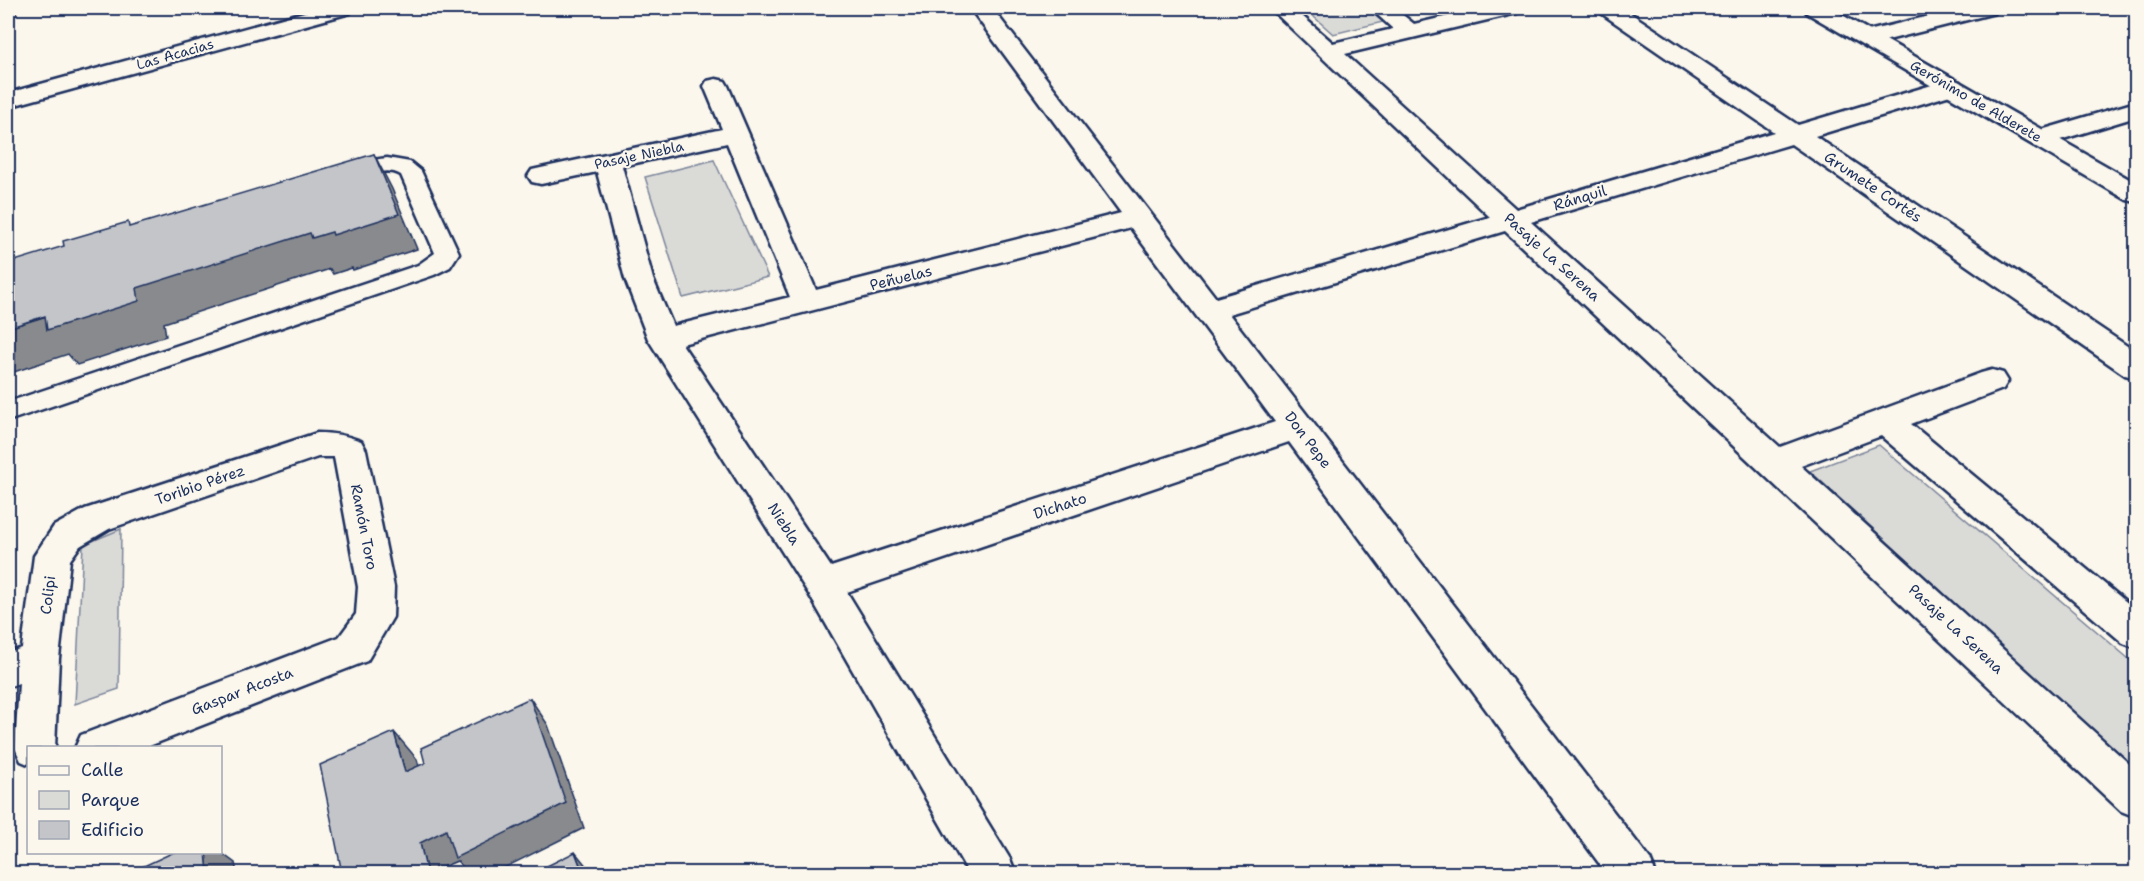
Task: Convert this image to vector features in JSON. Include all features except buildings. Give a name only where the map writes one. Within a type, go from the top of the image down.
[{"type":"street","name":"Las Acacias","points":[[8,100],[342,8]]},
{"type":"street","name":"Don Pepe","points":[[981,8],[1634,873]]},
{"type":"street","name":"Pasaje La Serena","points":[[1281,8],[1776,462],[2136,797]]},
{"type":"street","points":[[1381,8],[1410,32]]},
{"type":"street","points":[[1329,51],[1509,8]]},
{"type":"street","name":"Grumete Cortés","points":[[1609,8],[2136,367]]},
{"type":"street","name":"Gerónimo de Alderete","points":[[1815,8],[2136,194]]},
{"type":"street","points":[[1868,38],[1987,8]]},
{"type":"street","points":[[716,86],[807,302]]},
{"type":"street","name":"Ránquil","points":[[1210,310],[1951,87]]},
{"type":"street","points":[[2040,138],[2136,109]]},
{"type":"street","name":"Pasaje Niebla","points":[[541,176],[736,134]]},
{"type":"street","name":"Niebla","points":[[608,162],[639,279],[663,339],[823,585],[994,873]]},
{"type":"street","name":"Peñuelas","points":[[663,339],[1139,217]]},
{"type":"street","points":[[1776,462],[1992,381]]},
{"type":"street","points":[[1885,421],[2136,632]]},
{"type":"street","name":"Dichato","points":[[823,585],[1298,427]]},
{"type":"street","name":"Toribio Pérez","points":[[67,536],[97,519],[317,445],[336,445]]},
{"type":"street","name":"Ramón Toro","points":[[336,445],[349,450],[376,587],[374,617]]},
{"type":"street","name":"Colipi","points":[[35,746],[24,664],[52,556],[67,536]]},
{"type":"street","name":"Gaspar Acosta","points":[[98,746],[353,649],[374,617]]},
{"type":"lane","points":[[8,412],[426,270],[445,258],[447,253],[410,171],[405,167],[384,165],[325,181]]},
{"type":"green space","points":[[1304,8],[1365,8],[1383,22],[1333,34]]},
{"type":"green space","points":[[714,160],[768,277],[683,298],[645,177]]},
{"type":"green space","points":[[1879,445],[2136,665],[2136,770],[1810,471]]},
{"type":"green space","points":[[121,529],[119,689],[75,704],[83,545]]}]
